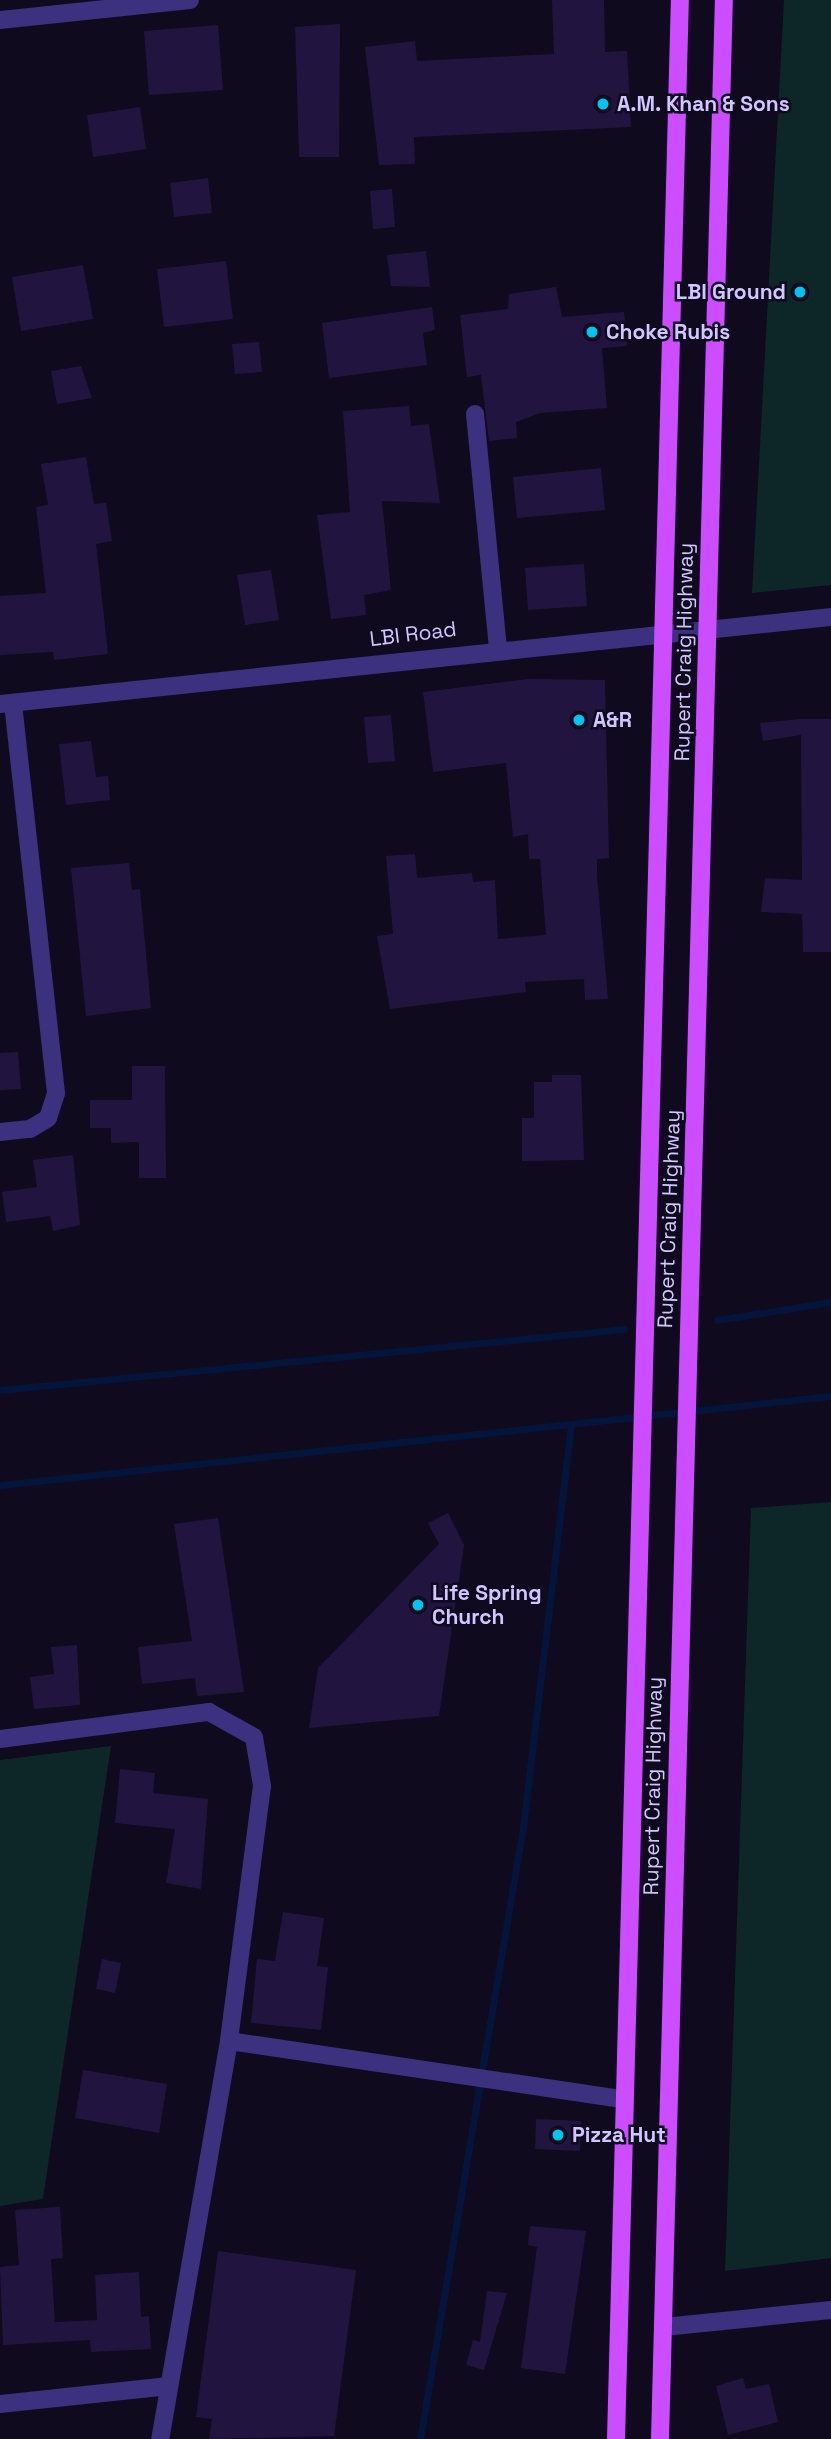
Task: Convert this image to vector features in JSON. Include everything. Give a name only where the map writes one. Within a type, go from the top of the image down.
[{"type":"main road","name":"Rupert Craig Highway","points":[[616,2439],[666,634],[680,0]]},
{"type":"main road","name":"Rupert Craig Highway","points":[[660,2439],[683,1457],[724,0]]},
{"type":"street","points":[[0,20],[90,5],[190,0]]},
{"type":"street","points":[[475,414],[498,647]]},
{"type":"street","name":"LBI Road","points":[[7,703],[498,647],[666,634],[831,617]]},
{"type":"street","points":[[0,1132],[30,1129],[48,1118],[56,1093],[7,703]]},
{"type":"street","points":[[0,1739],[209,1712],[254,1737],[262,1786],[229,2041],[160,2439]]},
{"type":"street","points":[[229,2041],[624,2099]]},
{"type":"street","points":[[664,2328],[831,2311]]},
{"type":"street","points":[[0,2404],[169,2386]]},
{"type":"green space","name":"LBI Ground","points":[[784,0],[831,0],[831,585],[752,593]]},
{"type":"green space","points":[[831,1502],[831,2258],[725,2271],[751,1508]]},
{"type":"green space","points":[[111,1746],[43,2199],[0,2206],[0,1760]]},
{"type":"building","points":[[552,0],[604,0],[605,52],[627,51],[631,127],[414,137],[415,164],[379,165],[365,47],[415,41],[417,61],[554,54]]},
{"type":"building","points":[[340,24],[339,157],[299,157],[295,27]]},
{"type":"building","points":[[218,25],[223,90],[149,95],[144,31]]},
{"type":"building","points":[[140,107],[146,149],[93,157],[87,115]]},
{"type":"building","points":[[208,178],[212,213],[174,217],[170,183]]},
{"type":"building","points":[[392,189],[395,227],[373,229],[370,191]]},
{"type":"building","points":[[426,251],[430,287],[391,286],[387,255]]},
{"type":"building","points":[[226,261],[233,319],[164,327],[157,269]]},
{"type":"building","points":[[83,265],[93,319],[21,331],[12,277]]},
{"type":"building","points":[[556,287],[562,317],[624,312],[627,346],[602,348],[607,408],[540,413],[516,422],[517,438],[489,441],[481,375],[467,377],[460,315],[508,309],[509,294]]},
{"type":"building","points":[[432,307],[435,330],[423,333],[427,365],[329,378],[322,323]]},
{"type":"building","points":[[259,342],[262,372],[235,374],[232,344]]},
{"type":"building","points":[[81,366],[92,398],[57,404],[51,371]]},
{"type":"building","points":[[409,406],[411,426],[429,424],[440,503],[382,501],[391,590],[364,595],[366,615],[331,619],[317,515],[350,512],[343,411]]},
{"type":"building","points":[[86,457],[94,504],[106,503],[112,541],[96,544],[108,654],[54,660],[53,652],[0,655],[0,596],[46,593],[36,507],[48,505],[41,464]]},
{"type":"building","points":[[601,468],[605,510],[517,518],[513,477]]},
{"type":"building","points":[[584,564],[587,606],[528,610],[525,568]]},
{"type":"building","points":[[271,570],[279,620],[245,625],[237,575]]},
{"type":"building","points":[[529,679],[605,680],[609,858],[597,859],[597,876],[608,999],[585,1000],[584,979],[525,982],[526,992],[390,1009],[377,936],[393,934],[386,856],[415,854],[417,878],[472,873],[473,882],[495,880],[498,939],[546,935],[540,859],[529,859],[528,834],[513,837],[506,763],[433,772],[423,692]]},
{"type":"building","points":[[391,715],[395,761],[368,763],[364,717]]},
{"type":"building","points":[[831,719],[831,952],[803,952],[802,914],[761,912],[765,878],[802,880],[801,735],[763,741],[760,723]]},
{"type":"building","points":[[91,741],[96,777],[108,776],[110,800],[66,805],[59,744]]},
{"type":"building","points":[[129,863],[132,890],[140,889],[151,1008],[86,1016],[71,868]]},
{"type":"building","points":[[18,1052],[21,1089],[0,1090],[0,1053]]},
{"type":"building","points":[[132,1066],[165,1066],[166,1178],[139,1178],[139,1142],[111,1143],[111,1128],[90,1128],[90,1100],[132,1100]]},
{"type":"building","points":[[552,1075],[581,1075],[584,1160],[522,1161],[522,1118],[534,1118],[534,1082],[552,1082]]},
{"type":"building","points":[[73,1155],[80,1225],[53,1231],[50,1216],[6,1222],[2,1192],[37,1187],[33,1160]]},
{"type":"building","name":"Life Spring Church","points":[[448,1513],[464,1545],[439,1716],[309,1728],[318,1668],[439,1544],[428,1523]]},
{"type":"building","points":[[218,1518],[244,1692],[197,1696],[195,1678],[142,1684],[138,1647],[192,1641],[174,1524]]},
{"type":"building","points":[[77,1645],[80,1705],[34,1709],[30,1677],[54,1674],[51,1647]]},
{"type":"building","points":[[120,1769],[155,1773],[153,1793],[208,1799],[201,1889],[166,1883],[175,1829],[115,1823]]},
{"type":"building","points":[[283,1912],[324,1918],[317,1966],[328,1967],[321,2030],[251,2023],[257,1959],[275,1961]]},
{"type":"building","points":[[102,1959],[121,1963],[115,1993],[96,1989]]},
{"type":"building","points":[[83,2070],[167,2084],[159,2133],[75,2118]]},
{"type":"building","name":"Pizza Hut","points":[[536,2119],[581,2121],[580,2151],[535,2149]]},
{"type":"building","points":[[60,2207],[63,2258],[51,2259],[55,2322],[97,2320],[95,2275],[139,2272],[141,2317],[149,2316],[151,2349],[91,2352],[90,2340],[3,2345],[0,2267],[19,2265],[15,2210]]},
{"type":"building","points":[[530,2226],[586,2231],[565,2374],[521,2368],[537,2247],[528,2245]]},
{"type":"building","points":[[218,2251],[356,2270],[334,2436],[209,2439],[212,2419],[196,2417]]},
{"type":"building","points":[[487,2291],[507,2293],[484,2370],[466,2365],[473,2340],[480,2342]]},
{"type":"building","points":[[743,2378],[746,2389],[769,2384],[778,2422],[728,2435],[716,2386]]},
{"type":"waterway","points":[[717,1320],[831,1302]]},
{"type":"waterway","points":[[0,1390],[624,1329]]},
{"type":"waterway","points":[[0,1485],[831,1396]]},
{"type":"waterway","points":[[420,2439],[523,1827],[571,1424]]},
{"type":"place","name":"A.M. Khan & Sons","points":[[603,104]]},
{"type":"place","name":"LBI Ground","points":[[800,292]]},
{"type":"place","name":"Choke Rubis","points":[[592,332]]},
{"type":"place","name":"A&R","points":[[579,720]]},
{"type":"place","name":"Life Spring Church","points":[[418,1605]]},
{"type":"place","name":"Pizza Hut","points":[[558,2135]]}]
